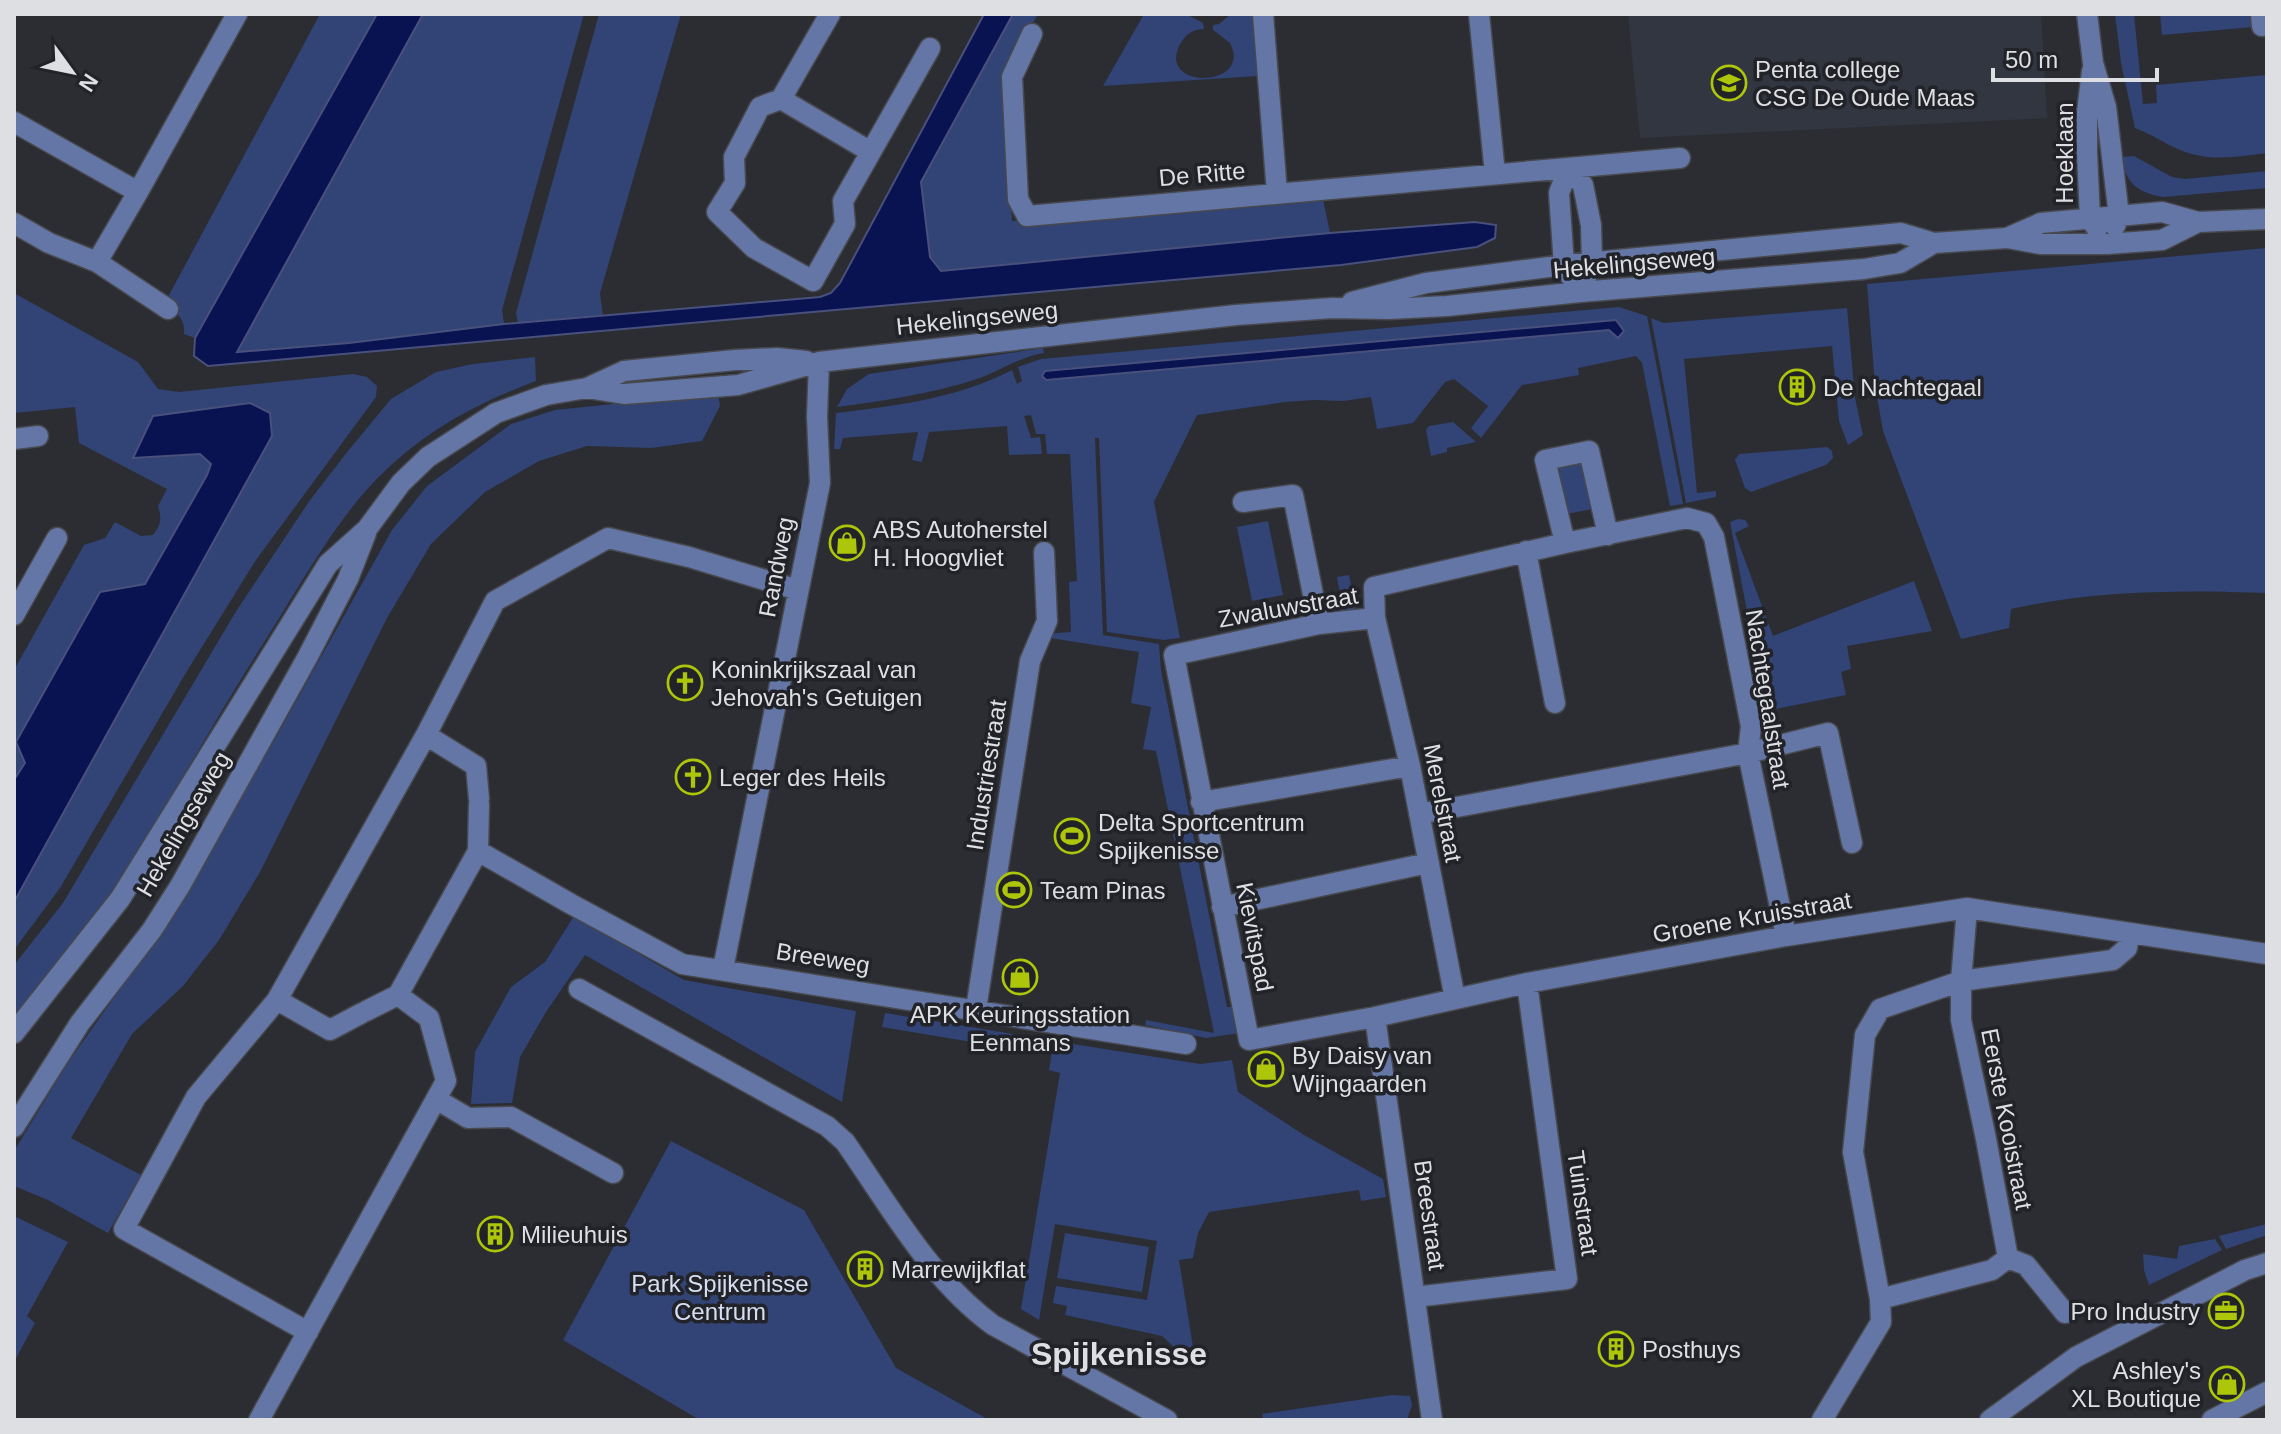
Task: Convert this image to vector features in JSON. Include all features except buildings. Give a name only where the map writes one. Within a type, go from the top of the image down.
[{"type":"street","points":[[97,262],[237,14]]},
{"type":"street","points":[[830,14],[781,99],[760,107],[734,157],[735,183],[717,212],[754,248],[813,281],[845,224],[843,201],[930,48]]},
{"type":"street","points":[[1263,14],[1277,193]]},
{"type":"street","points":[[1479,14],[1495,174]]},
{"type":"street","name":"Hoeklaan","points":[[2087,14],[2093,63],[2106,107],[2119,216],[2107,244]]},
{"type":"street","name":"De Ritte","points":[[1032,34],[1012,77],[1018,199],[1027,216],[1680,158]]},
{"type":"street","name":"Hoeklaan","points":[[2093,63],[2087,112],[2090,218],[2107,244]]},
{"type":"street","points":[[781,99],[871,152]]},
{"type":"street","points":[[14,122],[138,192]]},
{"type":"street","points":[[1568,169],[1583,185],[1591,225],[1592,262],[1580,292],[1564,265],[1559,193],[1568,169]]},
{"type":"street","name":"Hekelingseweg","points":[[2007,238],[2041,223],[2162,212],[2198,222],[2267,219]]},
{"type":"street","name":"Hekelingseweg","points":[[1332,308],[1426,283],[1592,262],[1901,233],[1934,243],[2007,238],[2040,244],[2107,244],[2162,240],[2198,222]]},
{"type":"street","points":[[14,223],[49,243],[97,262],[168,309]]},
{"type":"street","name":"Hekelingseweg","points":[[14,1033],[120,899],[328,564],[367,529],[401,483],[428,457],[496,413],[546,395],[587,388],[624,371],[777,358],[819,362],[1236,315],[1332,308],[1447,306],[1864,269],[1900,263],[1934,243]]},
{"type":"street","name":"Randweg","points":[[723,969],[820,483],[817,417],[819,362]]},
{"type":"street","points":[[14,439],[38,436]]},
{"type":"street","points":[[1565,543],[1545,460],[1589,451],[1608,535]]},
{"type":"street","points":[[1243,502],[1293,495],[1319,624]]},
{"type":"street","name":"Nachtegaalstraat","points":[[1608,535],[1687,518],[1706,523],[1714,537],[1751,726],[1748,753],[1786,936]]},
{"type":"street","name":"Hekelingseweg","points":[[14,1127],[80,1023],[152,930],[180,886],[307,658],[348,579],[367,529]]},
{"type":"street","name":"Zwaluwstraat","points":[[1174,655],[1319,624],[1375,618],[1374,587],[1608,535]]},
{"type":"street","points":[[14,615],[57,538]]},
{"type":"street","points":[[303,1340],[124,1229],[196,1097],[277,1000],[426,735],[495,601],[608,538],[689,557],[798,590]]},
{"type":"street","points":[[1526,551],[1555,703]]},
{"type":"street","name":"Industriestraat","points":[[976,1009],[1030,661],[1047,621],[1044,552]]},
{"type":"street","name":"Merelstraat","points":[[1375,618],[1410,766],[1455,999]]},
{"type":"street","name":"Kievitspad","points":[[1174,655],[1249,1040]]},
{"type":"street","points":[[1419,814],[1748,753],[1828,733],[1852,843]]},
{"type":"street","points":[[277,1000],[330,1030],[398,995],[478,851],[476,766],[426,735]]},
{"type":"street","points":[[1201,802],[1410,766]]},
{"type":"street","name":"Breeweg","points":[[478,851],[682,964],[1186,1044]]},
{"type":"street","points":[[1222,907],[1428,863]]},
{"type":"street","name":"Groene Kruisstraat","points":[[1249,1040],[1375,1017],[1527,983],[1786,936],[1967,908],[2267,954]]},
{"type":"street","name":"Eerste Kooistraat","points":[[1967,908],[1961,1020],[2008,1258]]},
{"type":"street","points":[[1822,1420],[1881,1322],[1880,1299],[1853,1152],[1865,1035],[1880,1009],[1961,981],[2113,960],[2127,948],[2129,933]]},
{"type":"street","name":"Tuinstraat","points":[[1415,1297],[1567,1279],[1527,983]]},
{"type":"street","points":[[579,989],[827,1126],[845,1142],[943,1279],[970,1308],[993,1325],[1167,1420]]},
{"type":"street","points":[[398,995],[429,1018],[441,1090],[468,1118],[511,1117],[613,1173]]},
{"type":"street","name":"Breestraat","points":[[1375,1017],[1432,1420]]},
{"type":"street","points":[[259,1420],[441,1090]]},
{"type":"street","points":[[1880,1299],[1992,1270],[2008,1258],[2026,1265],[2065,1313]]},
{"type":"street","points":[[1990,1420],[2076,1357],[2245,1270],[2267,1263]]},
{"type":"street","points":[[2212,1420],[2267,1392]]},
{"type":"shaded area","points":[[377,14],[423,14],[237,352],[349,343],[504,324],[820,297],[831,293],[840,283],[984,14],[1013,14],[921,182],[930,257],[941,271],[1475,222],[1496,225],[1495,238],[1477,247],[1341,265],[208,366],[194,356],[195,338]]},
{"type":"shaded area","points":[[1628,14],[2041,14],[2047,118],[1640,138]]},
{"type":"shaded area","points":[[1616,320],[1624,331],[1618,338],[1609,330],[1046,380],[1042,376],[1045,371]]},
{"type":"shaded area","points":[[250,403],[270,413],[272,436],[14,902],[14,780],[25,763],[16,742],[100,592],[145,584],[211,464],[200,454],[133,458],[153,416]]},
{"type":"green space","points":[[320,14],[377,14],[195,338],[184,334],[181,319],[170,308],[175,301],[168,297]]},
{"type":"green space","points":[[423,14],[584,14],[502,310],[504,324],[349,343],[236,352]]},
{"type":"green space","points":[[599,14],[681,14],[600,293],[603,316],[518,323],[516,313]]},
{"type":"green space","points":[[1013,14],[1038,14],[1003,75],[1012,221],[1323,199],[1330,233],[941,271],[930,257],[921,182]]},
{"type":"green space","points":[[1144,14],[1186,14],[1203,23],[1204,29],[1184,38],[1176,57],[1180,69],[1190,76],[1203,78],[1217,76],[1228,69],[1234,58],[1230,43],[1213,30],[1213,25],[1231,14],[1254,14],[1258,76],[1103,86]]},
{"type":"green space","points":[[2115,14],[2134,14],[2143,104],[2157,103],[2156,85],[2267,75],[2267,153],[2223,158],[2191,154],[2135,128],[2121,63]]},
{"type":"green space","points":[[2160,14],[2253,14],[2254,27],[2162,35]]},
{"type":"green space","points":[[2134,156],[2172,177],[2185,179],[2267,171],[2267,188],[2163,197],[2154,195],[2139,189],[2129,180],[2121,157]]},
{"type":"green space","points":[[2267,248],[2267,593],[2139,593],[2075,598],[2011,609],[2009,628],[1961,639],[1883,431],[1875,385],[1867,284]]},
{"type":"green space","points":[[14,293],[138,362],[158,389],[179,392],[353,374],[367,377],[377,386],[376,397],[256,560],[60,888],[14,950],[14,902],[272,436],[134,458],[200,454],[211,464],[145,584],[14,780],[14,670],[84,545],[105,538],[115,522],[141,536],[153,535],[160,521],[158,506],[167,489],[79,443],[75,407],[14,413]]},
{"type":"green space","points":[[1619,307],[1647,316],[1683,504],[1670,506],[1642,363],[1636,356],[1578,368],[1579,375],[1522,385],[1481,438],[1471,428],[1488,406],[1454,379],[1445,382],[1413,423],[1377,429],[1371,397],[1285,402],[1197,415],[1154,502],[1180,638],[1164,640],[1107,632],[1099,438],[1095,438],[1103,635],[1159,644],[1161,670],[1227,1007],[1233,1007],[1240,1033],[1206,1038],[1145,1025],[1146,1020],[1214,1033],[1156,751],[1143,749],[1151,707],[1131,703],[1139,652],[1044,637],[1044,634],[1071,632],[1069,582],[1077,581],[1070,454],[1047,454],[1045,434],[1036,434],[1031,415],[1024,416],[1031,438],[1040,437],[1042,454],[1009,455],[1007,426],[929,432],[922,462],[912,460],[918,432],[843,438],[840,449],[834,449],[836,413],[949,394],[1012,370],[1017,384],[1022,381],[1018,367],[1041,359]]},
{"type":"green space","points":[[1847,308],[1855,398],[1863,435],[1848,445],[1839,421],[1832,346],[1684,359],[1697,493],[1716,491],[1716,497],[1686,503],[1651,318],[1664,323]]},
{"type":"green space","points":[[1043,348],[1044,353],[957,385],[837,407],[847,389],[869,374]]},
{"type":"green space","points":[[535,357],[536,381],[476,407],[420,441],[386,470],[352,508],[305,576],[119,880],[77,940],[14,1018],[14,965],[63,903],[235,613],[310,500],[348,451],[391,399],[436,372]]},
{"type":"green space","points":[[718,393],[720,406],[702,441],[651,448],[587,446],[539,461],[485,492],[431,544],[387,618],[260,872],[219,940],[183,986],[132,1034],[71,1138],[141,1175],[108,1233],[48,1200],[14,1186],[14,1151],[69,1061],[133,971],[200,864],[275,739],[392,530],[427,486],[511,424],[555,410]]},
{"type":"green space","points":[[1453,422],[1476,442],[1447,448],[1447,452],[1431,456],[1426,430],[1429,426]]},
{"type":"green space","points":[[1827,447],[1832,451],[1833,458],[1826,465],[1751,492],[1745,488],[1735,460],[1739,454]]},
{"type":"green space","points":[[1578,462],[1583,468],[1592,509],[1567,514],[1559,469],[1561,465]]},
{"type":"green space","points":[[1745,520],[1749,526],[1735,533],[1773,636],[1914,581],[1932,631],[1847,646],[1851,669],[1841,672],[1846,695],[1766,711],[1730,522]]},
{"type":"green space","points":[[1268,521],[1283,595],[1252,601],[1237,527]]},
{"type":"green space","points":[[1349,575],[1356,609],[1333,613],[1332,607],[1342,605],[1337,577]]},
{"type":"green space","points":[[574,916],[684,980],[856,1011],[842,1102],[585,955],[520,1057],[512,1103],[471,1104],[475,1052],[511,987],[545,962]]},
{"type":"green space","points":[[885,1013],[1013,1034],[1019,1050],[882,1027]]},
{"type":"green space","points":[[1054,1041],[1200,1064],[1232,1060],[1238,1092],[1304,1135],[1383,1179],[1386,1197],[1361,1201],[1359,1190],[1209,1212],[1198,1233],[1193,1258],[1179,1260],[1193,1347],[1177,1350],[1162,1336],[1065,1315],[1067,1306],[1053,1303],[1056,1286],[1147,1300],[1157,1241],[1055,1224],[1039,1320],[1021,1309],[1060,1073],[1049,1070]]},
{"type":"green space","name":"Park Spijkenisse Centrum","points":[[671,1141],[804,1210],[896,1368],[989,1420],[700,1420],[563,1340]]},
{"type":"green space","points":[[14,1216],[68,1242],[27,1316],[35,1323],[14,1362]]},
{"type":"green space","points":[[2267,1224],[2267,1235],[2226,1249],[2219,1236]]},
{"type":"green space","points":[[1065,1233],[1149,1247],[1142,1292],[1057,1278]]},
{"type":"green space","points":[[2215,1239],[2222,1250],[2149,1285],[2143,1254],[2177,1259],[2179,1246]]},
{"type":"green space","points":[[1392,1395],[1410,1396],[1412,1405],[1407,1420],[1264,1420],[1262,1414]]},
{"type":"place","name":"Penta college CSG De Oude Maas","points":[[1729,83]]},
{"type":"place","name":"De Nachtegaal","points":[[1797,387]]},
{"type":"place","name":"ABS Autoherstel H. Hoogvliet","points":[[847,543]]},
{"type":"place","name":"Koninkrijkszaal van Jehovah's Getuigen","points":[[685,683]]},
{"type":"place","name":"Leger des Heils","points":[[693,777]]},
{"type":"place","name":"Delta Sportcentrum Spijkenisse","points":[[1072,836]]},
{"type":"place","name":"Team Pinas","points":[[1014,890]]},
{"type":"place","name":"APK Keuringsstation Eenmans","points":[[1020,977]]},
{"type":"place","name":"By Daisy van Wijngaarden","points":[[1266,1069]]},
{"type":"place","name":"Milieuhuis","points":[[495,1234]]},
{"type":"place","name":"Marrewijkflat","points":[[865,1269]]},
{"type":"place","name":"Pro Industry","points":[[2226,1311]]},
{"type":"place","name":"Posthuys","points":[[1616,1349]]},
{"type":"place","name":"Ashley's XL Boutique","points":[[2227,1384]]},
{"type":"district","name":"Spijkenisse","points":[[1119,1354]]}]
